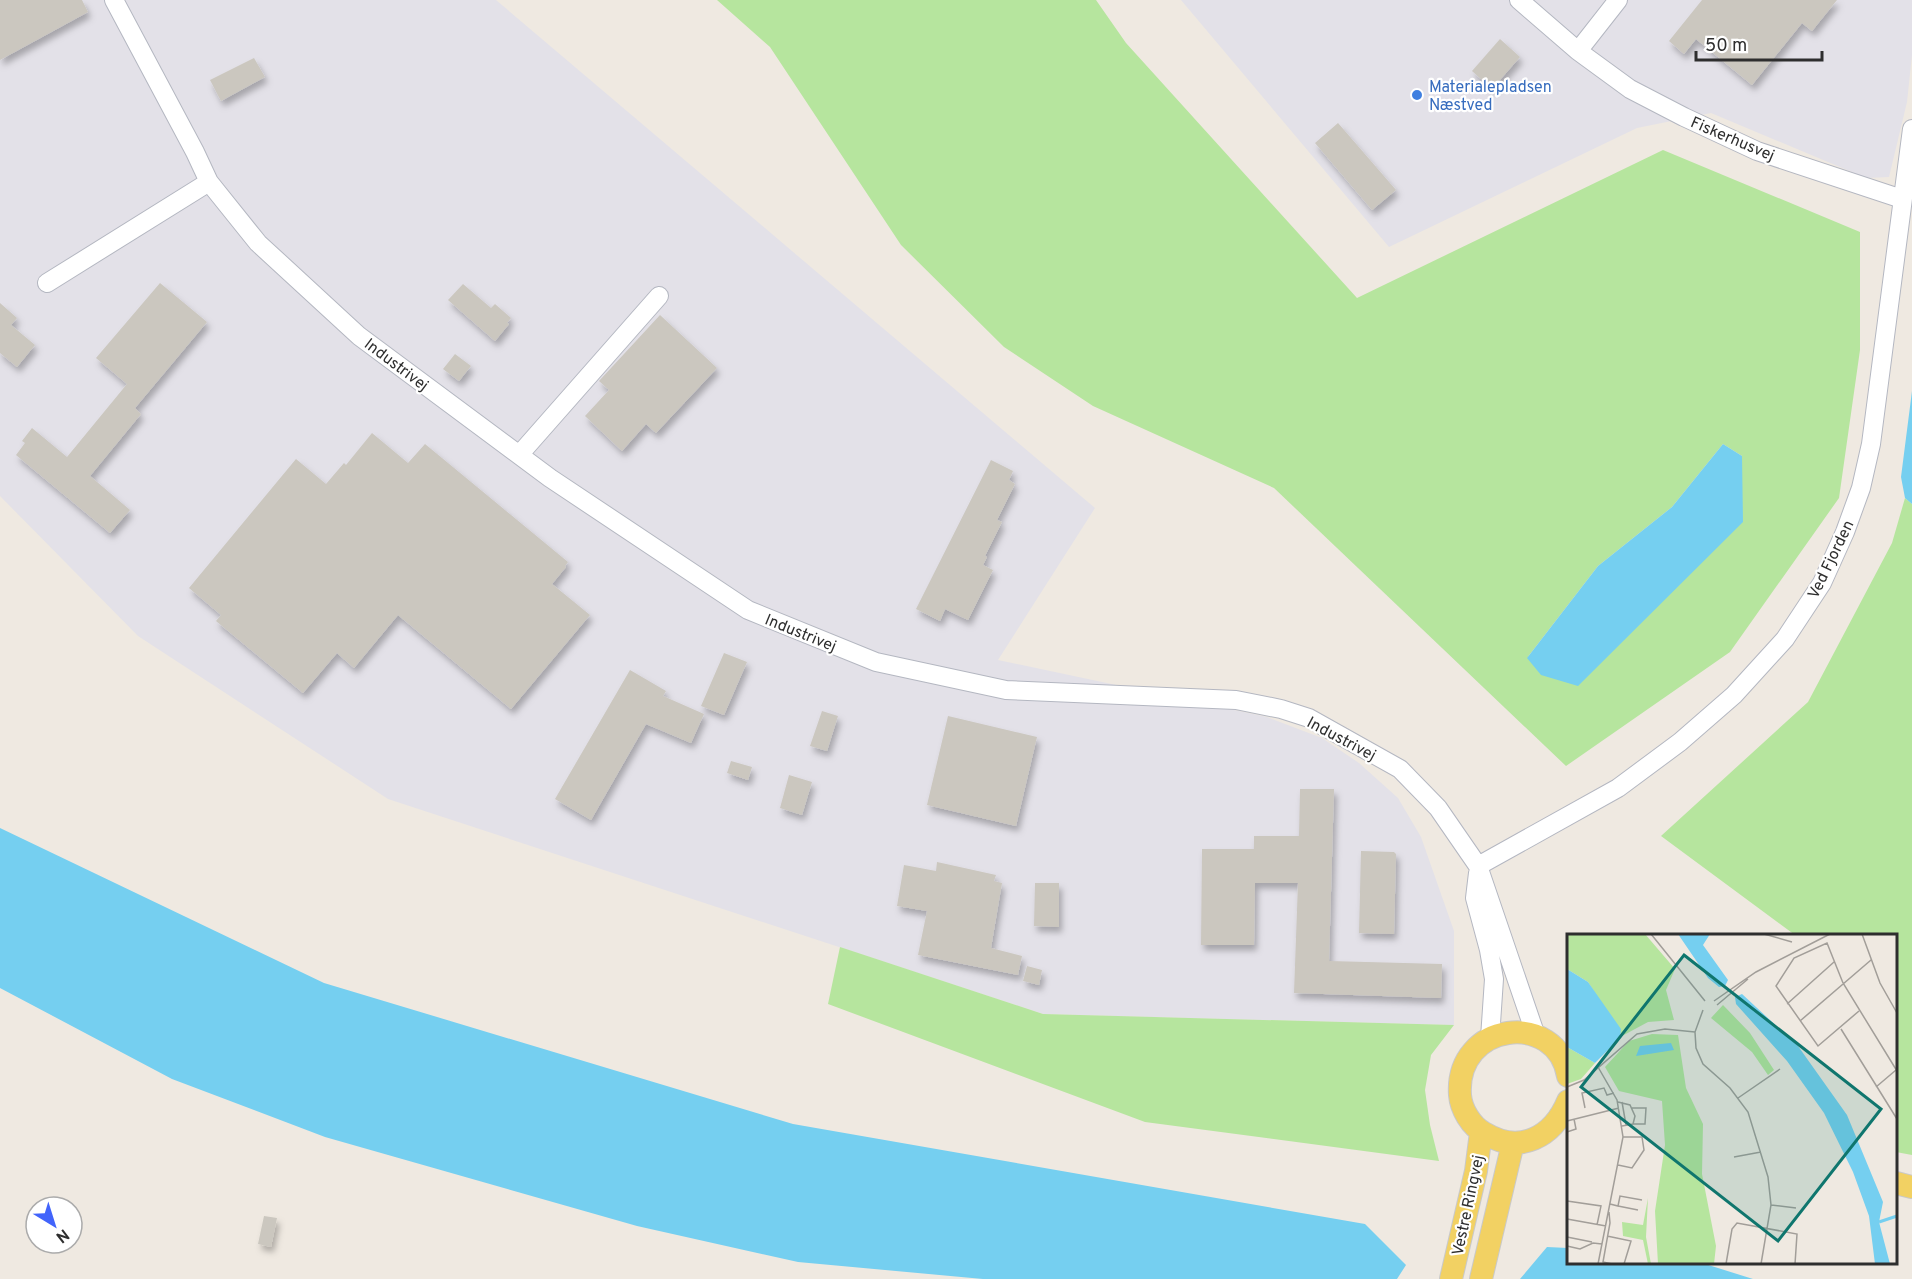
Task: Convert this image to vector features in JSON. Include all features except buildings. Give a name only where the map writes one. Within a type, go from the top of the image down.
[{"type":"main road","points":[[1567,1072],[1560,1056],[1550,1044],[1536,1036],[1521,1032],[1505,1033],[1490,1038],[1475,1049],[1464,1064],[1459,1082],[1461,1101],[1468,1118],[1481,1131],[1496,1140],[1513,1143],[1542,1136],[1554,1126],[1567,1106]]},
{"type":"main road","name":"Vestre Ringvej","points":[[1451,1279],[1476,1171],[1481,1131]]},
{"type":"main road","name":"Vestre Ringvej","points":[[1481,1279],[1513,1143]]},
{"type":"main road","points":[[1897,1183],[1912,1187]]},
{"type":"street","name":"Industrivej","points":[[114,0],[209,182],[258,243],[359,336],[550,478],[748,610],[876,662],[1006,690],[1236,700],[1281,709],[1309,718],[1400,769],[1438,808],[1478,866],[1536,1036]]},
{"type":"street","name":"Fiskerhusvej","points":[[1518,0],[1578,51],[1630,89],[1684,117],[1757,151],[1902,199]]},
{"type":"street","points":[[1578,51],[1618,0]]},
{"type":"street","name":"Ved Fjorden","points":[[1478,866],[1618,788],[1680,741],[1734,695],[1778,647],[1822,583],[1845,532],[1861,488],[1871,444],[1912,129]]},
{"type":"street","points":[[47,283],[209,182]]},
{"type":"street","points":[[519,455],[659,296]]},
{"type":"street","points":[[1478,866],[1475,898],[1494,979],[1490,1038]]},
{"type":"shaded area","points":[[0,0],[496,0],[1095,508],[998,660],[1267,717],[1322,738],[1359,763],[1398,798],[1421,837],[1454,931],[1454,1025],[1043,1014],[388,799],[138,636],[0,496]]},
{"type":"shaded area","points":[[1181,0],[1912,0],[1912,55],[1907,102],[1889,177],[1866,178],[1711,113],[1637,128],[1389,247]]},
{"type":"green space","points":[[717,0],[1096,0],[1126,43],[1357,298],[1663,150],[1860,232],[1860,350],[1839,498],[1730,652],[1566,766],[1274,488],[1093,406],[1004,347],[901,245],[770,47]],"holes":[[[1723,444],[1742,456],[1527,658],[1598,566],[1672,507]]]},
{"type":"green space","points":[[1905,498],[1912,504],[1912,1155],[1897,1152],[1897,934],[1794,934],[1661,836],[1808,702],[1892,543]]},
{"type":"green space","points":[[840,947],[1043,1014],[1454,1025],[1431,1055],[1425,1090],[1430,1125],[1439,1161],[1145,1122],[828,1004]]},
{"type":"water","points":[[1912,391],[1912,504],[1905,498],[1901,477]]},
{"type":"water","points":[[1723,444],[1742,456],[1743,522],[1578,686],[1541,675],[1527,658],[1598,566],[1672,507]]},
{"type":"water","points":[[0,828],[324,983],[793,1124],[1365,1224],[1406,1265],[1397,1279],[983,1279],[798,1262],[637,1226],[325,1137],[172,1079],[0,988]]},
{"type":"water","points":[[1547,1247],[1567,1248],[1567,1264],[1705,1264],[1753,1279],[1520,1279]]},
{"type":"place","name":"Materialepladsen Næstved","points":[[1417,95]]}]
